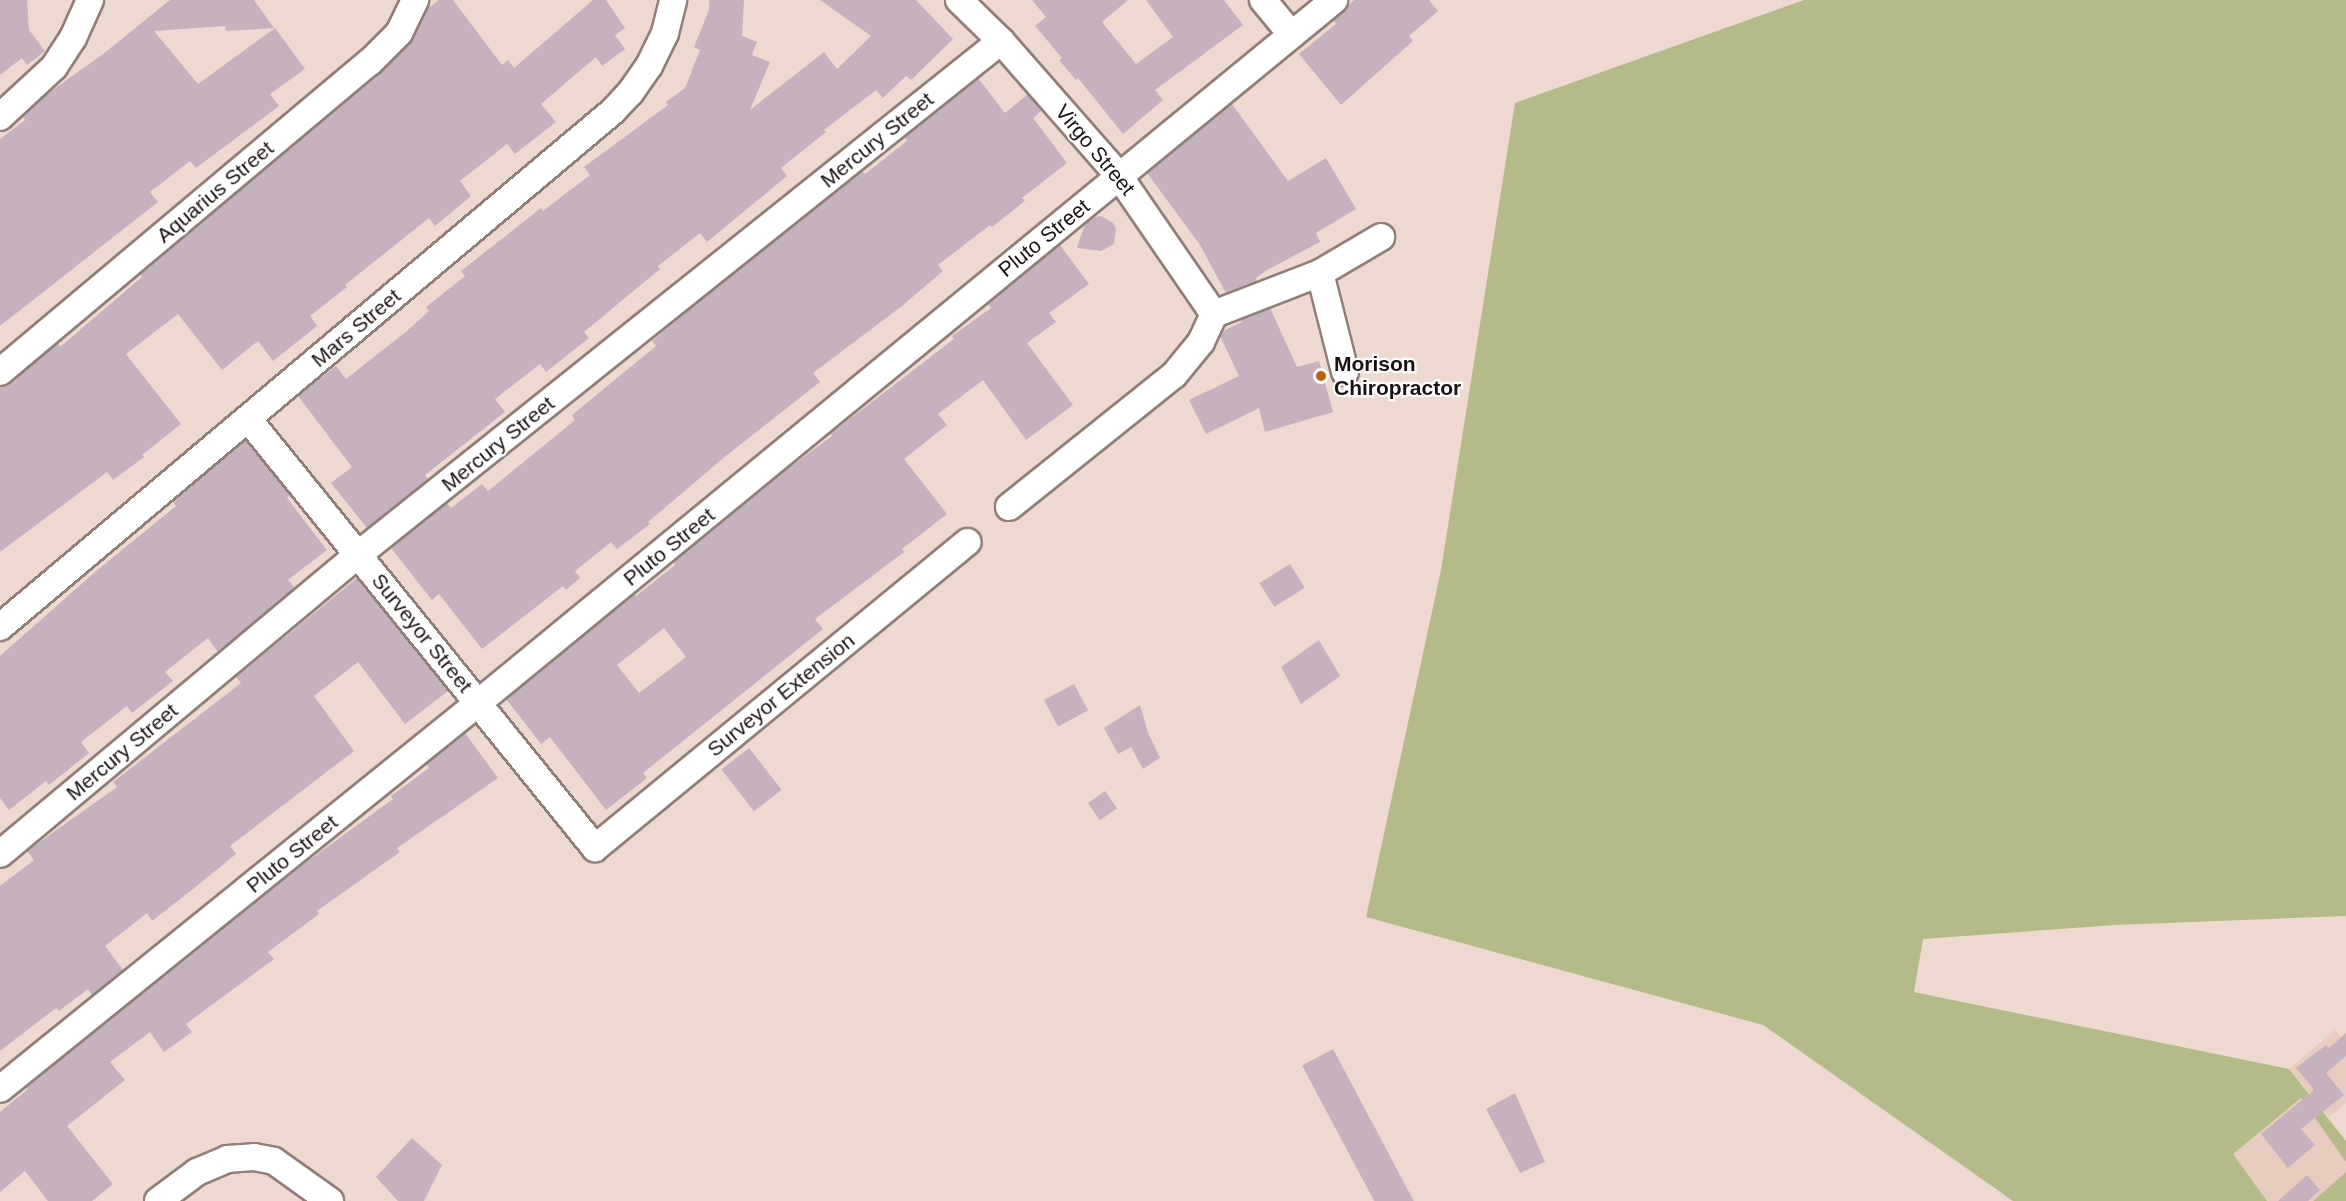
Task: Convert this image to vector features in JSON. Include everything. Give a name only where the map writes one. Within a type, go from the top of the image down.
[{"type":"street","points":[[0,117],[54,67],[73,38],[90,0]]},
{"type":"street","name":"Aquarius Street","points":[[0,372],[370,62],[399,33],[415,0]]},
{"type":"street","name":"Mars Street","points":[[0,627],[613,111],[630,93],[649,66],[665,33],[673,0]]},
{"type":"street","name":"Virgo Street","points":[[958,0],[1001,41],[1119,176],[1214,314]]},
{"type":"street","points":[[1263,0],[1292,35]]},
{"type":"street","name":"Pluto Street","points":[[0,1089],[478,704],[1334,0]]},
{"type":"street","name":"Mercury Street","points":[[0,854],[359,554],[1001,41]]},
{"type":"street","points":[[1009,507],[1174,375],[1201,342],[1214,314],[1320,273],[1381,237]]},
{"type":"street","points":[[1320,273],[1345,372]]},
{"type":"street","name":"Surveyor Street","points":[[248,418],[595,848]]},
{"type":"street","name":"Surveyor Extension","points":[[595,848],[967,542]]},
{"type":"street","points":[[158,1201],[197,1172],[227,1159],[254,1157],[274,1161],[330,1201]]},
{"type":"shaded area","points":[[2335,1030],[2346,1044],[2346,1103],[2329,1117],[2289,1069]]},
{"type":"shaded area","points":[[2302,1097],[2346,1162],[2346,1172],[2313,1201],[2267,1201],[2233,1154]]},
{"type":"green space","points":[[1804,0],[2346,0],[2346,916],[2116,925],[1923,939],[1914,992],[2289,1069],[2346,1141],[2346,1162],[2301,1098],[2233,1154],[2267,1201],[2013,1201],[1763,1025],[1366,917],[1441,570],[1515,103]]},
{"type":"green space","points":[[2346,1172],[2346,1201],[2313,1201]]},
{"type":"building","points":[[0,0],[27,0],[29,30],[45,51],[27,65],[22,58],[0,75]]},
{"type":"building","points":[[170,0],[254,0],[274,28],[226,31],[225,26],[154,31],[198,84],[275,28],[305,69],[270,94],[279,106],[196,168],[190,161],[150,192],[158,202],[0,326],[0,139],[25,120],[23,117],[43,97],[103,54]]},
{"type":"building","points":[[439,0],[453,0],[502,65],[508,60],[514,68],[593,0],[606,0],[625,28],[615,35],[625,49],[602,66],[596,57],[541,104],[556,122],[515,154],[507,144],[460,181],[471,196],[435,226],[429,218],[345,285],[347,287],[310,316],[317,326],[273,361],[258,341],[222,370],[178,314],[126,354],[181,424],[142,455],[144,457],[113,480],[107,472],[0,552],[0,387],[10,384],[58,343],[60,347],[142,277],[140,274],[380,73],[410,43],[427,9]]},
{"type":"building","points":[[709,0],[744,0],[742,36],[757,42],[752,55],[770,62],[750,110],[824,52],[837,69],[871,36],[820,0],[916,0],[953,39],[911,80],[906,76],[883,98],[876,90],[824,130],[826,132],[781,168],[787,176],[707,242],[700,233],[658,266],[660,269],[584,332],[589,338],[546,372],[540,364],[495,399],[505,412],[425,475],[428,479],[367,528],[331,483],[352,467],[298,396],[336,366],[346,379],[429,311],[426,307],[465,276],[461,271],[541,208],[543,211],[590,175],[584,167],[668,105],[666,102],[685,88],[700,50],[694,47],[709,10]]},
{"type":"building","points":[[1032,0],[1128,0],[1102,22],[1136,64],[1173,37],[1146,0],[1224,0],[1243,25],[1155,90],[1163,100],[1123,134],[1078,78],[1076,80],[1059,60],[1062,58],[1035,26],[1046,17]]},
{"type":"building","points":[[1354,0],[1429,0],[1438,11],[1409,36],[1413,41],[1341,105],[1299,54],[1336,24],[1333,20]]},
{"type":"building","points":[[978,78],[1005,113],[1028,94],[1041,111],[1033,118],[1067,163],[1022,198],[1025,201],[938,265],[943,271],[902,306],[813,373],[820,382],[727,455],[648,522],[650,524],[617,549],[611,542],[575,571],[580,578],[566,590],[563,586],[482,649],[439,594],[432,600],[391,548],[447,503],[451,508],[482,484],[488,491],[575,420],[572,415],[656,346],[652,341],[697,303],[862,171],[865,174],[907,141],[905,137]]},
{"type":"building","points":[[1232,104],[1288,181],[1326,158],[1356,209],[1316,233],[1320,242],[1267,270],[1256,278],[1257,281],[1226,293],[1200,245],[1147,173]]},
{"type":"building","points":[[1101,216],[1113,223],[1116,229],[1114,244],[1101,251],[1077,248],[1085,224]]},
{"type":"building","points":[[1060,245],[1089,284],[1049,313],[1056,322],[1027,343],[1073,405],[1026,440],[983,380],[938,414],[947,425],[904,459],[947,514],[902,549],[904,552],[815,619],[823,629],[643,773],[647,778],[606,810],[550,737],[541,744],[506,699],[634,594],[636,596],[675,565],[673,562],[786,470],[832,436],[830,434],[954,339],[952,336],[991,308],[988,304]],"holes":[[[664,628],[686,657],[639,693],[617,665]]]},
{"type":"building","points":[[1270,308],[1297,367],[1319,361],[1333,412],[1265,432],[1259,408],[1206,434],[1189,400],[1239,376],[1220,336],[1223,331],[1242,322],[1240,320]]},
{"type":"building","points":[[246,440],[290,495],[287,498],[327,550],[288,580],[295,588],[218,652],[208,638],[165,672],[173,681],[132,713],[127,706],[81,742],[89,753],[49,785],[46,781],[9,810],[0,798],[0,656],[95,572],[176,506],[173,502]]},
{"type":"building","points":[[1290,564],[1305,588],[1274,607],[1259,583]]},
{"type":"building","points":[[357,578],[448,691],[405,724],[358,662],[314,696],[354,751],[230,846],[236,854],[193,889],[152,921],[147,913],[105,946],[123,970],[92,995],[88,989],[59,1011],[56,1008],[0,1051],[0,886],[34,860],[27,851],[117,787],[113,782],[241,683],[236,677]]},
{"type":"building","points":[[1319,640],[1340,676],[1301,704],[1281,667]]},
{"type":"building","points":[[1074,684],[1088,710],[1058,726],[1044,700]]},
{"type":"building","points":[[1140,705],[1148,733],[1160,758],[1143,769],[1131,747],[1118,754],[1104,728]]},
{"type":"building","points":[[465,733],[498,778],[397,848],[400,852],[317,911],[319,914],[268,952],[274,959],[186,1024],[192,1032],[164,1052],[150,1032],[110,1062],[125,1080],[67,1126],[113,1184],[92,1201],[48,1201],[25,1171],[0,1192],[0,1112],[28,1089],[26,1087],[290,874],[393,799],[391,796],[429,768],[426,764]]},
{"type":"building","points":[[749,748],[782,790],[754,811],[721,770]]},
{"type":"building","points":[[1105,791],[1117,808],[1100,820],[1088,803]]},
{"type":"building","points":[[2346,1033],[2346,1056],[2326,1073],[2344,1095],[2301,1129],[2315,1145],[2288,1168],[2261,1134],[2314,1090],[2296,1068],[2326,1045],[2329,1048]]},
{"type":"building","points":[[1333,1049],[1414,1201],[1374,1201],[1302,1065]]},
{"type":"building","points":[[1515,1093],[1545,1162],[1520,1173],[1486,1109]]},
{"type":"building","points":[[412,1138],[442,1165],[424,1201],[398,1201],[376,1177]]},
{"type":"building","points":[[2307,1175],[2320,1190],[2308,1201],[2278,1201]]},
{"type":"place","name":"Morison Chiropractor","points":[[1321,376]]}]
